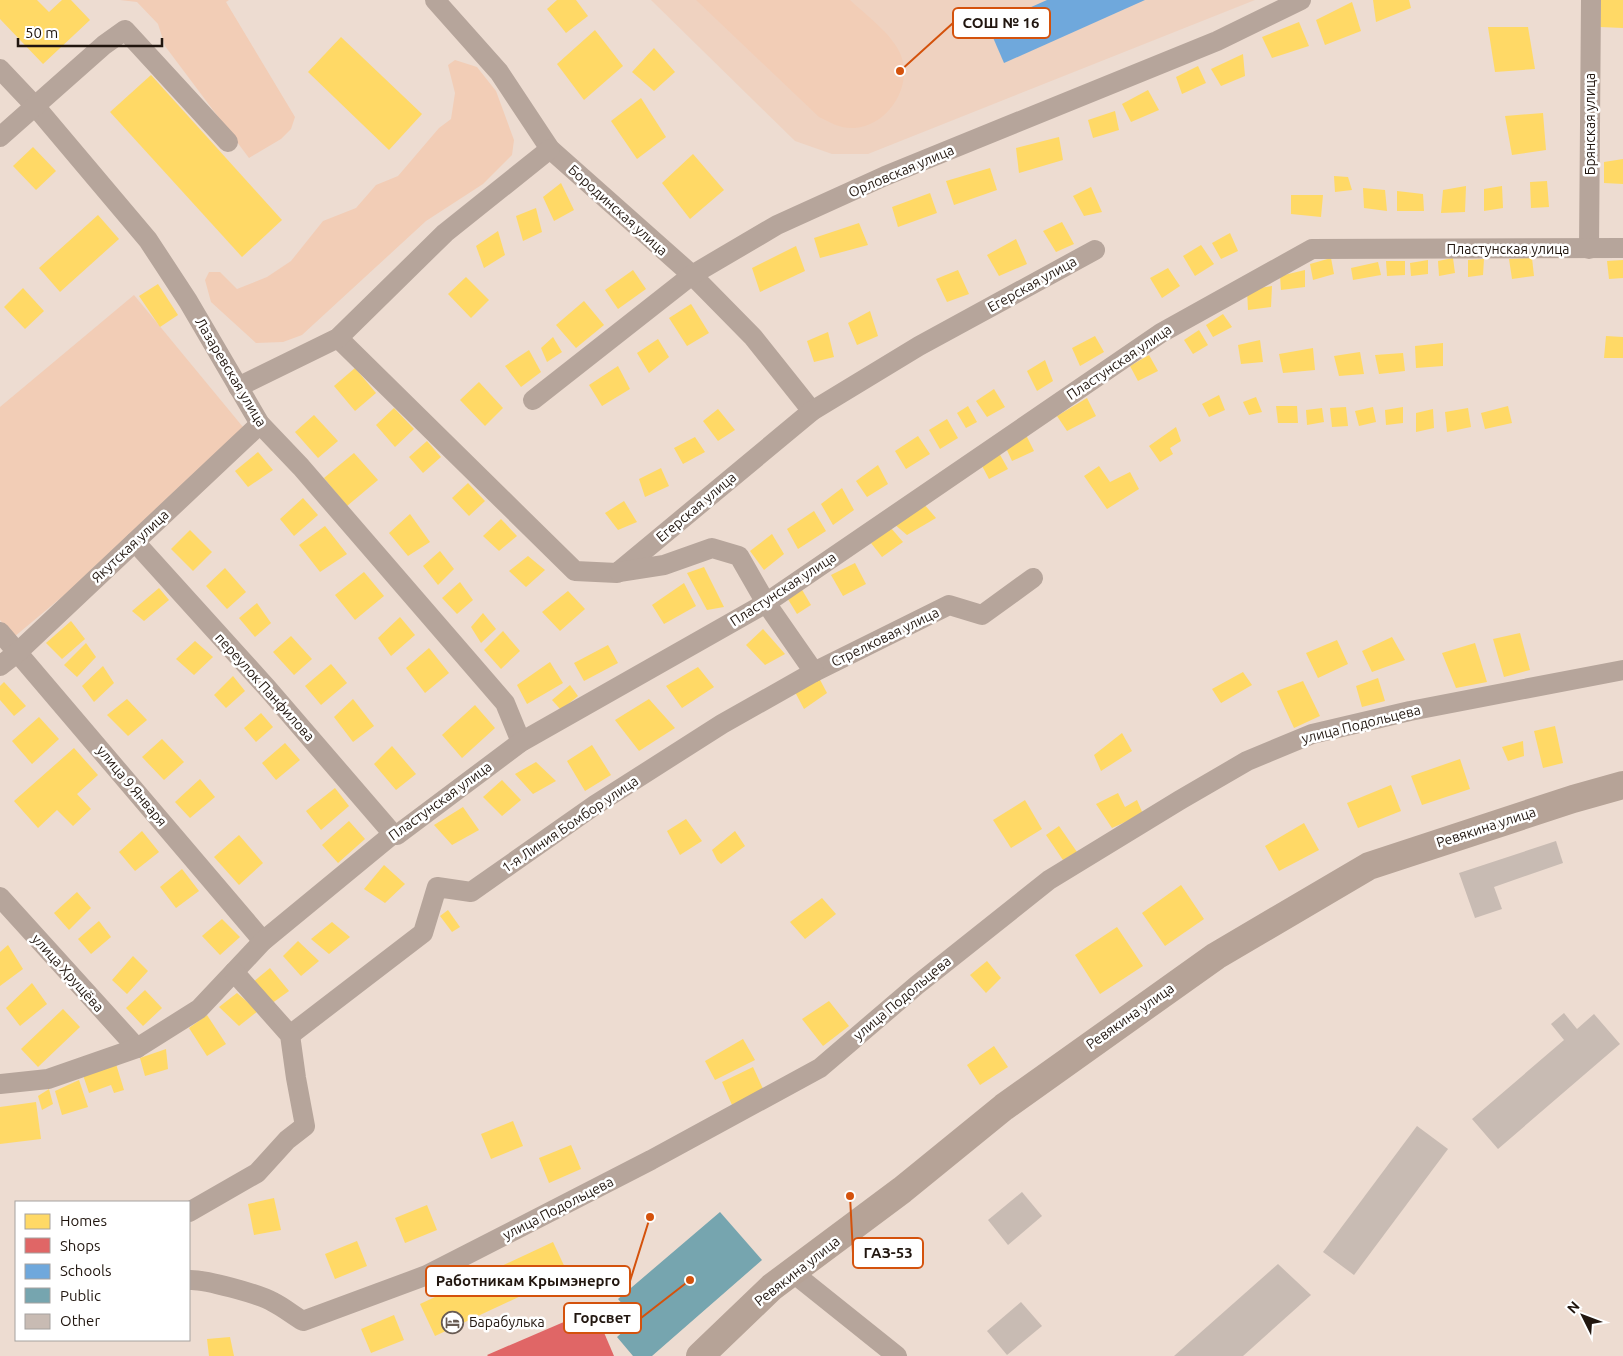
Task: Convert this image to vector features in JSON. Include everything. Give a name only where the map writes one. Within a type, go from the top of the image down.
[{"type":"main road","name":"Ревякина улица","points":[[700,1356],[772,1287],[902,1190],[1004,1106],[1224,951],[1369,866],[1573,799],[1623,785]]},
{"type":"street","name":"Бородинская улица","points":[[434,0],[499,72],[550,149],[692,275],[754,337],[812,411]]},
{"type":"street","name":"Орловская улица","points":[[533,400],[692,275],[777,225],[886,176],[1217,41],[1301,0]]},
{"type":"street","name":"Брянская улица","points":[[1589,248],[1590,0]]},
{"type":"street","points":[[0,137],[104,45],[125,30],[228,142]]},
{"type":"street","name":"Лазаревская улица","points":[[0,69],[148,240],[188,301],[260,424],[301,467],[505,703],[521,742]]},
{"type":"street","points":[[238,387],[338,338],[445,233],[550,149]]},
{"type":"street","name":"Пластунская улица","points":[[0,1084],[48,1078],[137,1048],[199,1009],[264,941],[393,834],[397,834],[521,742],[766,603],[1161,332],[1312,249],[1623,248]]},
{"type":"street","name":"Егерская улица","points":[[617,572],[812,411],[919,346],[1095,250]]},
{"type":"street","points":[[338,338],[574,571],[617,572],[664,565],[712,548],[739,556],[766,603],[814,672]]},
{"type":"street","name":"Якутская улица","points":[[0,666],[18,652],[260,424]]},
{"type":"street","name":"переулок Панфилова","points":[[134,542],[268,689],[393,834]]},
{"type":"street","name":"Стрелковая улица","points":[[814,672],[949,606],[982,615],[1033,578]]},
{"type":"street","name":"улица 9 Января","points":[[0,632],[264,941]]},
{"type":"street","name":"улица Подольцева","points":[[190,1280],[221,1286],[272,1301],[303,1321],[427,1276],[651,1160],[820,1068],[917,984],[1049,880],[1247,761],[1312,734],[1410,711],[1623,670]]},
{"type":"street","name":"1-я Линия Бомбор улица","points":[[290,1035],[423,933],[437,887],[471,892],[595,805],[722,724],[814,672]]},
{"type":"street","name":"улица Хрущёва","points":[[0,897],[137,1048]]},
{"type":"street","points":[[190,1211],[257,1173],[287,1140],[305,1126],[290,1035],[234,972]]},
{"type":"street","points":[[792,1272],[897,1356]]},
{"type":"shaded area","points":[[120,0],[229,0],[226,2],[295,117],[291,129],[281,139],[249,158],[165,46],[158,24],[137,2]]},
{"type":"shaded area","points":[[651,0],[1255,0],[868,154],[832,154],[795,141]]},
{"type":"shaded area","points":[[696,0],[850,0],[884,31],[900,53],[904,78],[896,101],[878,120],[855,128],[841,127],[819,117]]},
{"type":"shaded area","points":[[455,60],[477,67],[496,91],[514,140],[512,155],[483,184],[426,221],[302,335],[283,342],[256,343],[211,302],[205,280],[209,272],[220,272],[237,289],[267,277],[291,261],[323,221],[356,208],[376,185],[398,176],[439,128],[451,119],[455,93],[448,65]]},
{"type":"shaded area","points":[[134,295],[252,438],[14,637],[0,620],[0,407]]},
{"type":"building: Homes","points":[[0,0],[37,0],[49,12],[62,0],[71,0],[90,20],[43,64],[0,19]]},
{"type":"building: Homes","points":[[557,0],[576,0],[588,16],[566,33],[547,9]]},
{"type":"building: Homes","points":[[1373,0],[1409,0],[1411,8],[1376,22]]},
{"type":"building: Homes","points":[[1601,0],[1623,0],[1623,28],[1600,27]]},
{"type":"building: Homes","points":[[1352,2],[1361,31],[1325,45],[1316,20]]},
{"type":"building: Homes","points":[[1299,22],[1309,46],[1272,58],[1262,37]]},
{"type":"building: Homes","points":[[1488,27],[1528,27],[1535,69],[1495,72]]},
{"type":"building: Homes","points":[[595,30],[623,66],[584,100],[557,64]]},
{"type":"building: Homes","points":[[341,37],[422,114],[389,150],[308,72]]},
{"type":"building: Homes","points":[[654,48],[675,72],[654,91],[632,72]]},
{"type":"building: Homes","points":[[1243,54],[1245,76],[1221,86],[1211,69]]},
{"type":"building: Homes","points":[[1198,66],[1206,83],[1182,94],[1176,77]]},
{"type":"building: Homes","points":[[151,75],[282,220],[242,257],[110,112]]},
{"type":"building: Homes","points":[[1148,90],[1159,110],[1131,122],[1122,104]]},
{"type":"building: Homes","points":[[641,98],[666,137],[637,159],[611,121]]},
{"type":"building: Homes","points":[[1115,111],[1119,130],[1093,138],[1088,120]]},
{"type":"building: Homes","points":[[1543,113],[1546,150],[1512,155],[1505,116]]},
{"type":"building: Homes","points":[[1059,137],[1063,160],[1019,173],[1016,148]]},
{"type":"building: Homes","points":[[33,147],[56,171],[36,190],[13,166]]},
{"type":"building: Homes","points":[[693,154],[724,190],[690,219],[662,183]]},
{"type":"building: Homes","points":[[1623,159],[1623,184],[1604,183],[1604,162]]},
{"type":"building: Homes","points":[[990,168],[997,190],[954,205],[946,181]]},
{"type":"building: Homes","points":[[1334,176],[1348,177],[1352,190],[1335,192]]},
{"type":"building: Homes","points":[[1547,181],[1549,207],[1531,208],[1530,182]]},
{"type":"building: Homes","points":[[561,183],[574,210],[554,221],[543,197]]},
{"type":"building: Homes","points":[[1466,186],[1465,212],[1441,213],[1443,190]]},
{"type":"building: Homes","points":[[1502,186],[1503,208],[1484,211],[1484,189]]},
{"type":"building: Homes","points":[[1091,187],[1102,212],[1084,216],[1073,196]]},
{"type":"building: Homes","points":[[1363,188],[1385,190],[1387,211],[1364,208]]},
{"type":"building: Homes","points":[[1397,191],[1423,194],[1424,211],[1397,211]]},
{"type":"building: Homes","points":[[930,193],[937,213],[898,227],[892,207]]},
{"type":"building: Homes","points":[[1291,195],[1323,195],[1321,217],[1291,214]]},
{"type":"building: Homes","points":[[536,208],[542,232],[523,241],[516,216]]},
{"type":"building: Homes","points":[[98,215],[119,239],[60,292],[39,268]]},
{"type":"building: Homes","points":[[1062,222],[1074,244],[1056,252],[1043,231]]},
{"type":"building: Homes","points":[[859,223],[868,245],[820,258],[814,238]]},
{"type":"building: Homes","points":[[498,231],[505,255],[484,268],[476,246]]},
{"type":"building: Homes","points":[[1230,233],[1238,251],[1221,259],[1212,243]]},
{"type":"building: Homes","points":[[1016,239],[1027,264],[999,276],[987,255]]},
{"type":"building: Homes","points":[[1201,245],[1214,264],[1195,276],[1183,256]]},
{"type":"building: Homes","points":[[796,246],[805,271],[760,292],[752,268]]},
{"type":"building: Homes","points":[[1331,258],[1334,274],[1313,280],[1310,264]]},
{"type":"building: Homes","points":[[1453,258],[1455,273],[1439,276],[1438,261]]},
{"type":"building: Homes","points":[[1532,258],[1534,276],[1512,279],[1509,259]]},
{"type":"building: Homes","points":[[1484,259],[1483,275],[1468,277],[1468,260]]},
{"type":"building: Homes","points":[[1428,260],[1428,274],[1411,276],[1410,263]]},
{"type":"building: Homes","points":[[1623,260],[1623,278],[1609,279],[1607,261]]},
{"type":"building: Homes","points":[[1386,261],[1405,261],[1405,275],[1387,276]]},
{"type":"building: Homes","points":[[1378,262],[1381,275],[1353,280],[1351,268]]},
{"type":"building: Homes","points":[[1168,268],[1180,286],[1162,298],[1150,278]]},
{"type":"building: Homes","points":[[633,270],[646,289],[618,309],[605,290]]},
{"type":"building: Homes","points":[[958,270],[969,294],[947,302],[936,279]]},
{"type":"building: Homes","points":[[1305,270],[1305,287],[1281,290],[1280,276]]},
{"type":"building: Homes","points":[[466,277],[489,300],[471,318],[448,294]]},
{"type":"building: Homes","points":[[158,284],[178,315],[160,327],[139,296]]},
{"type":"building: Homes","points":[[1272,286],[1271,307],[1248,310],[1247,290]]},
{"type":"building: Homes","points":[[23,288],[44,311],[25,329],[4,307]]},
{"type":"building: Homes","points":[[584,301],[604,325],[576,348],[556,325]]},
{"type":"building: Homes","points":[[691,304],[709,333],[687,346],[669,318]]},
{"type":"building: Homes","points":[[870,311],[878,336],[857,345],[848,323]]},
{"type":"building: Homes","points":[[1223,314],[1232,327],[1213,337],[1206,325]]},
{"type":"building: Homes","points":[[1199,330],[1208,345],[1193,354],[1184,340]]},
{"type":"building: Homes","points":[[828,332],[834,357],[814,362],[807,341]]},
{"type":"building: Homes","points":[[1095,336],[1104,352],[1080,366],[1072,348]]},
{"type":"building: Homes","points":[[1606,336],[1623,337],[1623,358],[1604,358]]},
{"type":"building: Homes","points":[[553,337],[562,352],[547,362],[541,348]]},
{"type":"building: Homes","points":[[658,339],[669,357],[649,373],[637,353]]},
{"type":"building: Homes","points":[[1260,340],[1263,362],[1241,364],[1238,345]]},
{"type":"building: Homes","points":[[1443,343],[1443,366],[1416,368],[1415,346]]},
{"type":"building: Homes","points":[[1313,348],[1315,370],[1283,373],[1279,354]]},
{"type":"building: Homes","points":[[529,350],[541,372],[521,387],[505,366]]},
{"type":"building: Homes","points":[[1360,352],[1364,374],[1339,376],[1334,356]]},
{"type":"building: Homes","points":[[1403,353],[1405,371],[1379,374],[1375,355]]},
{"type":"building: Homes","points":[[1149,355],[1158,371],[1138,381],[1130,366]]},
{"type":"building: Homes","points":[[1045,360],[1053,381],[1037,391],[1027,371]]},
{"type":"building: Homes","points":[[618,366],[630,389],[602,406],[589,385]]},
{"type":"building: Homes","points":[[355,368],[376,393],[355,411],[334,386]]},
{"type":"building: Homes","points":[[479,382],[503,408],[485,426],[460,400]]},
{"type":"building: Homes","points":[[994,389],[1005,407],[987,417],[976,401]]},
{"type":"building: Homes","points":[[1219,395],[1225,410],[1209,417],[1202,404]]},
{"type":"building: Homes","points":[[1256,397],[1262,412],[1249,415],[1243,402]]},
{"type":"building: Homes","points":[[1087,398],[1096,416],[1067,431],[1057,416]]},
{"type":"building: Homes","points":[[968,406],[977,422],[966,428],[957,413]]},
{"type":"building: Homes","points":[[1276,406],[1297,406],[1298,423],[1278,423]]},
{"type":"building: Homes","points":[[1508,406],[1512,423],[1485,429],[1481,413]]},
{"type":"building: Homes","points":[[1346,407],[1348,426],[1332,427],[1330,408]]},
{"type":"building: Homes","points":[[1373,407],[1376,422],[1359,426],[1355,411]]},
{"type":"building: Homes","points":[[1403,407],[1403,423],[1386,425],[1385,410]]},
{"type":"building: Homes","points":[[394,408],[414,429],[395,447],[376,425]]},
{"type":"building: Homes","points":[[1322,408],[1324,422],[1307,425],[1306,410]]},
{"type":"building: Homes","points":[[1468,408],[1471,427],[1447,432],[1445,412]]},
{"type":"building: Homes","points":[[718,409],[735,430],[718,441],[703,421]]},
{"type":"building: Homes","points":[[1433,409],[1434,428],[1416,432],[1416,413]]},
{"type":"building: Homes","points":[[314,415],[338,441],[318,458],[295,432]]},
{"type":"building: Homes","points":[[947,419],[958,438],[940,449],[929,430]]},
{"type":"building: Homes","points":[[1176,427],[1181,441],[1170,448],[1173,454],[1160,462],[1149,446]]},
{"type":"building: Homes","points":[[1026,435],[1034,451],[1012,461],[1006,448]]},
{"type":"building: Homes","points":[[918,436],[930,454],[906,469],[895,451]]},
{"type":"building: Homes","points":[[695,437],[705,452],[683,464],[674,448]]},
{"type":"building: Homes","points":[[427,441],[441,457],[423,473],[409,457]]},
{"type":"building: Homes","points":[[258,452],[273,470],[248,487],[235,471]]},
{"type":"building: Homes","points":[[354,453],[378,480],[347,506],[324,478]]},
{"type":"building: Homes","points":[[999,453],[1008,469],[989,479],[981,464]]},
{"type":"building: Homes","points":[[878,465],[888,484],[867,497],[856,481]]},
{"type":"building: Homes","points":[[1099,466],[1110,482],[1130,472],[1139,489],[1107,509],[1084,476]]},
{"type":"building: Homes","points":[[661,468],[669,486],[645,497],[639,479]]},
{"type":"building: Homes","points":[[468,483],[485,501],[469,516],[452,498]]},
{"type":"building: Homes","points":[[842,488],[854,510],[833,525],[821,504]]},
{"type":"building: Homes","points":[[303,498],[318,515],[294,536],[280,519]]},
{"type":"building: Homes","points":[[624,501],[637,522],[618,530],[605,513]]},
{"type":"building: Homes","points":[[923,503],[936,518],[907,535],[893,523]]},
{"type":"building: Homes","points":[[814,511],[826,531],[798,549],[787,529]]},
{"type":"building: Homes","points":[[410,514],[430,542],[408,556],[389,533]]},
{"type":"building: Homes","points":[[501,519],[517,536],[499,551],[483,536]]},
{"type":"building: Homes","points":[[325,526],[347,554],[320,572],[299,545]]},
{"type":"building: Homes","points":[[891,528],[903,542],[882,557],[871,543]]},
{"type":"building: Homes","points":[[190,530],[212,552],[193,571],[171,549]]},
{"type":"building: Homes","points":[[772,534],[784,554],[764,570],[750,551]]},
{"type":"building: Homes","points":[[440,551],[454,569],[438,585],[423,566]]},
{"type":"building: Homes","points":[[528,556],[545,570],[526,587],[509,571]]},
{"type":"building: Homes","points":[[855,563],[866,584],[843,596],[831,575]]},
{"type":"building: Homes","points":[[704,567],[724,607],[707,610],[687,573]]},
{"type":"building: Homes","points":[[225,568],[246,592],[227,609],[206,586]]},
{"type":"building: Homes","points":[[364,572],[384,596],[355,620],[335,595]]},
{"type":"building: Homes","points":[[460,582],[473,600],[457,614],[442,598]]},
{"type":"building: Homes","points":[[684,583],[696,606],[664,624],[652,605]]},
{"type":"building: Homes","points":[[159,588],[169,600],[144,621],[132,611]]},
{"type":"building: Homes","points":[[801,588],[811,605],[797,614],[786,596]]},
{"type":"building: Homes","points":[[568,591],[585,609],[560,631],[542,612]]},
{"type":"building: Homes","points":[[257,603],[271,623],[255,637],[239,618]]},
{"type":"building: Homes","points":[[483,613],[496,629],[481,643],[471,627]]},
{"type":"building: Homes","points":[[400,617],[415,635],[391,656],[378,638]]},
{"type":"building: Homes","points":[[71,621],[85,639],[62,659],[46,643]]},
{"type":"building: Homes","points":[[763,629],[785,654],[765,665],[746,645]]},
{"type":"building: Homes","points":[[503,631],[520,651],[501,669],[484,650]]},
{"type":"building: Homes","points":[[1520,633],[1530,670],[1504,677],[1493,639]]},
{"type":"building: Homes","points":[[291,636],[312,659],[294,675],[273,652]]},
{"type":"building: Homes","points":[[1392,637],[1405,660],[1372,672],[1362,651]]},
{"type":"building: Homes","points":[[1337,640],[1348,664],[1318,678],[1306,653]]},
{"type":"building: Homes","points":[[195,641],[213,657],[194,675],[176,659]]},
{"type":"building: Homes","points":[[86,643],[96,657],[77,677],[64,665]]},
{"type":"building: Homes","points":[[1475,643],[1487,682],[1456,688],[1442,653]]},
{"type":"building: Homes","points":[[608,645],[618,663],[584,681],[574,663]]},
{"type":"building: Homes","points":[[429,648],[449,673],[425,693],[406,668]]},
{"type":"building: Homes","points":[[550,662],[563,683],[527,704],[517,685]]},
{"type":"building: Homes","points":[[331,664],[347,683],[321,705],[305,686]]},
{"type":"building: Homes","points":[[103,666],[114,683],[94,702],[82,686]]},
{"type":"building: Homes","points":[[698,667],[714,687],[682,708],[666,686]]},
{"type":"building: Homes","points":[[1243,672],[1252,685],[1221,703],[1212,689]]},
{"type":"building: Homes","points":[[233,676],[245,691],[226,708],[214,695]]},
{"type":"building: Homes","points":[[818,676],[827,693],[804,709],[795,692]]},
{"type":"building: Homes","points":[[1378,678],[1385,701],[1362,707],[1356,686]]},
{"type":"building: Homes","points":[[1303,681],[1320,716],[1294,728],[1277,691]]},
{"type":"building: Homes","points":[[4,682],[26,706],[14,716],[0,700],[0,686]]},
{"type":"building: Homes","points":[[570,685],[578,696],[561,710],[552,700]]},
{"type":"building: Homes","points":[[127,699],[147,720],[128,736],[107,715]]},
{"type":"building: Homes","points":[[353,699],[374,726],[353,742],[334,717]]},
{"type":"building: Homes","points":[[649,699],[675,728],[639,751],[615,720]]},
{"type":"building: Homes","points":[[475,705],[495,728],[462,758],[442,735]]},
{"type":"building: Homes","points":[[261,713],[273,727],[256,742],[244,728]]},
{"type":"building: Homes","points":[[39,717],[59,739],[32,764],[12,741]]},
{"type":"building: Homes","points":[[1555,726],[1563,763],[1543,768],[1534,731]]},
{"type":"building: Homes","points":[[1122,733],[1132,751],[1101,771],[1094,755]]},
{"type":"building: Homes","points":[[162,739],[184,762],[164,780],[142,757]]},
{"type":"building: Homes","points":[[1523,741],[1524,756],[1508,761],[1502,747]]},
{"type":"building: Homes","points":[[285,743],[300,760],[276,780],[262,763]]},
{"type":"building: Homes","points":[[592,745],[611,775],[585,791],[567,761]]},
{"type":"building: Homes","points":[[392,746],[416,774],[396,790],[374,764]]},
{"type":"building: Homes","points":[[74,748],[98,775],[77,794],[91,809],[73,826],[57,810],[38,828],[14,801]]},
{"type":"building: Homes","points":[[1460,759],[1470,789],[1422,805],[1411,776]]},
{"type":"building: Homes","points":[[536,762],[556,781],[533,794],[515,774]]},
{"type":"building: Homes","points":[[200,779],[215,797],[190,818],[175,802]]},
{"type":"building: Homes","points":[[502,780],[521,800],[502,816],[483,797]]},
{"type":"building: Homes","points":[[1391,785],[1401,811],[1358,828],[1347,803]]},
{"type":"building: Homes","points":[[335,788],[349,806],[321,830],[306,811]]},
{"type":"building: Homes","points":[[1118,793],[1125,807],[1137,800],[1143,814],[1112,828],[1096,804]]},
{"type":"building: Homes","points":[[1025,800],[1042,829],[1011,848],[993,820]]},
{"type":"building: Homes","points":[[463,807],[479,830],[452,845],[434,825]]},
{"type":"building: Homes","points":[[686,819],[702,841],[680,855],[667,831]]},
{"type":"building: Homes","points":[[349,821],[365,839],[338,863],[322,845]]},
{"type":"building: Homes","points":[[1304,823],[1319,850],[1279,871],[1265,846]]},
{"type":"building: Homes","points":[[1059,826],[1077,852],[1063,860],[1046,835]]},
{"type":"building: Homes","points":[[142,831],[159,852],[135,871],[119,852]]},
{"type":"building: Homes","points":[[735,831],[745,846],[721,864],[712,850]]},
{"type":"building: Homes","points":[[239,835],[263,863],[239,885],[214,857]]},
{"type":"building: Homes","points":[[384,865],[405,884],[385,903],[364,889]]},
{"type":"building: Homes","points":[[182,869],[199,891],[176,908],[160,887]]},
{"type":"building: Homes","points":[[1181,885],[1204,919],[1165,946],[1142,913]]},
{"type":"building: Homes","points":[[77,892],[91,908],[69,930],[54,913]]},
{"type":"building: Homes","points":[[822,898],[836,914],[805,939],[790,922]]},
{"type":"building: Homes","points":[[448,910],[460,927],[452,932],[440,916]]},
{"type":"building: Homes","points":[[222,919],[240,937],[220,955],[202,936]]},
{"type":"building: Homes","points":[[99,921],[111,937],[91,954],[78,939]]},
{"type":"building: Homes","points":[[332,922],[350,937],[329,954],[311,939]]},
{"type":"building: Homes","points":[[1117,927],[1143,966],[1100,994],[1075,955]]},
{"type":"building: Homes","points":[[298,941],[319,961],[301,976],[283,956]]},
{"type":"building: Homes","points":[[8,945],[23,969],[0,986],[0,952]]},
{"type":"building: Homes","points":[[133,956],[148,971],[127,994],[112,980]]},
{"type":"building: Homes","points":[[987,961],[1001,978],[986,993],[970,975]]},
{"type":"building: Homes","points":[[270,968],[289,991],[271,1004],[252,983]]},
{"type":"building: Homes","points":[[32,983],[47,1004],[20,1026],[6,1008]]},
{"type":"building: Homes","points":[[145,990],[162,1008],[143,1026],[126,1008]]},
{"type":"building: Homes","points":[[237,993],[258,1011],[239,1026],[219,1007]]},
{"type":"building: Homes","points":[[829,1001],[849,1026],[823,1046],[802,1019]]},
{"type":"building: Homes","points":[[63,1009],[80,1027],[38,1067],[21,1049]]},
{"type":"building: Homes","points":[[207,1015],[226,1044],[207,1056],[189,1028]]},
{"type":"building: Homes","points":[[743,1039],[755,1060],[715,1080],[705,1061]]},
{"type":"building: Homes","points":[[994,1046],[1008,1067],[980,1085],[967,1065]]},
{"type":"building: Homes","points":[[166,1049],[168,1069],[145,1076],[140,1058]]},
{"type":"building: Homes","points":[[116,1064],[124,1090],[114,1093],[111,1085],[89,1093],[83,1075]]},
{"type":"building: Homes","points":[[753,1067],[764,1091],[732,1105],[722,1082]]},
{"type":"building: Homes","points":[[79,1080],[88,1107],[62,1115],[55,1091]]},
{"type":"building: Homes","points":[[49,1089],[53,1104],[42,1110],[38,1096]]},
{"type":"building: Homes","points":[[36,1102],[41,1139],[0,1144],[0,1107]]},
{"type":"building: Homes","points":[[513,1121],[523,1146],[491,1159],[481,1134]]},
{"type":"building: Homes","points":[[571,1145],[581,1169],[549,1183],[539,1158]]},
{"type":"building: Homes","points":[[274,1198],[281,1230],[254,1235],[248,1204]]},
{"type":"building: Homes","points":[[427,1205],[437,1230],[405,1243],[395,1218]]},
{"type":"building: Homes","points":[[357,1241],[367,1266],[335,1279],[325,1254]]},
{"type":"building: Homes","points":[[553,1242],[568,1274],[435,1336],[420,1304]]},
{"type":"building: Homes","points":[[394,1315],[404,1340],[371,1353],[361,1329]]},
{"type":"building: Homes","points":[[230,1337],[234,1356],[209,1356],[207,1339]]},
{"type":"building: Shops","points":[[594,1309],[614,1356],[487,1355]]},
{"type":"building: Schools","points":[[1047,0],[1145,0],[1004,63],[988,26]]},
{"type":"building: Public","points":[[720,1212],[762,1260],[652,1356],[633,1356],[617,1337],[636,1320],[618,1299]]},
{"type":"building: Other","points":[[1556,841],[1563,863],[1494,887],[1502,909],[1475,918],[1459,873]]},
{"type":"building: Other","points":[[1564,1013],[1577,1029],[1594,1014],[1620,1044],[1498,1149],[1472,1119],[1564,1040],[1551,1024]]},
{"type":"building: Other","points":[[1417,1126],[1448,1149],[1354,1275],[1323,1252]]},
{"type":"building: Other","points":[[1022,1192],[1042,1216],[1008,1245],[988,1220]]},
{"type":"building: Other","points":[[1278,1264],[1311,1295],[1243,1356],[1174,1356]]},
{"type":"building: Other","points":[[1021,1302],[1042,1326],[1007,1355],[987,1331]]},
{"type":"place","name":"СОШ № 16","points":[[900,71]]},
{"type":"place","name":"ГАЗ-53","points":[[850,1196]]},
{"type":"place","name":"Работникам Крымэнерго","points":[[650,1217]]},
{"type":"place","name":"Горсвет","points":[[690,1280]]},
{"type":"place","name":"Барабулька","points":[[453,1322]]}]
